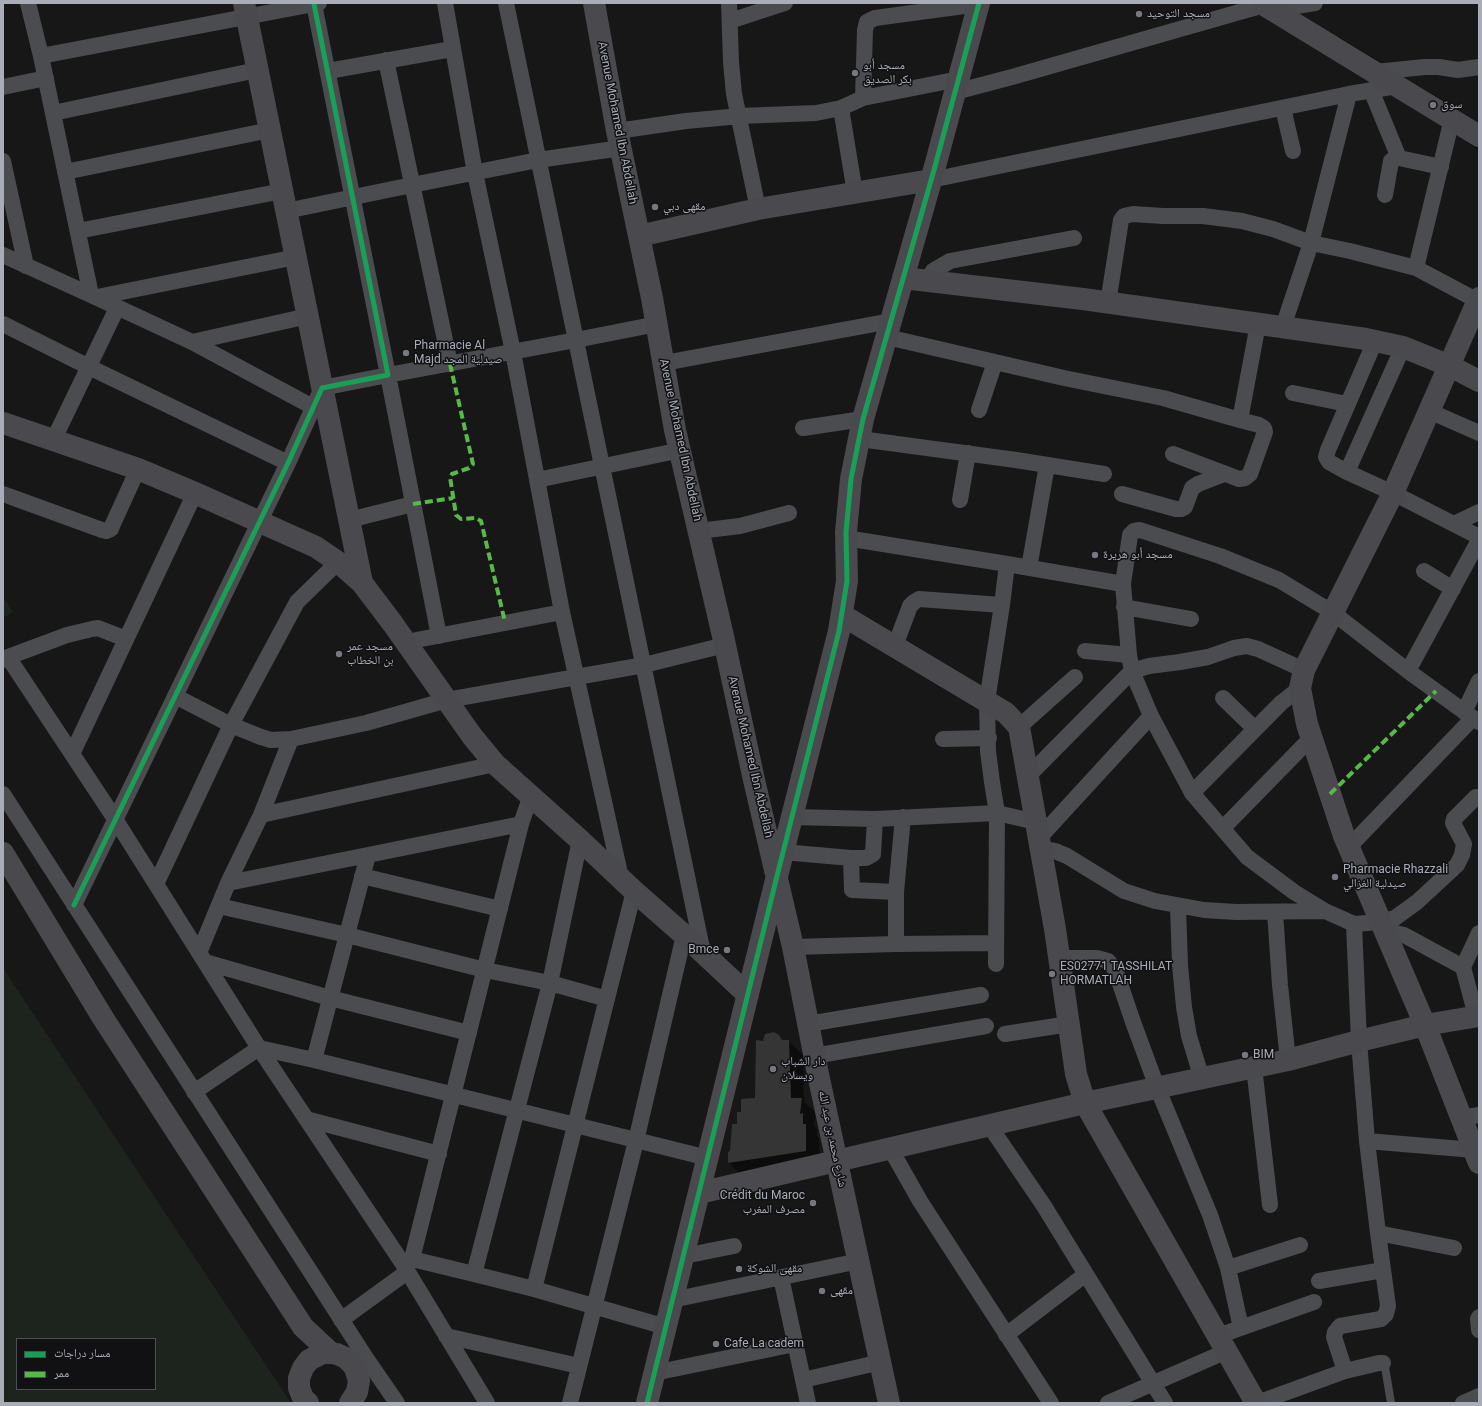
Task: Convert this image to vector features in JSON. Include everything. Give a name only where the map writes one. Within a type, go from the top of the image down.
[{"type":"street","points":[[28,3],[46,78],[78,231],[94,296]]},
{"type":"street","points":[[445,3],[475,173],[513,352],[562,612],[628,885],[607,1000],[534,1289]]},
{"type":"street","points":[[506,3],[703,953]]},
{"type":"street","name":"Avenue Mohamed Ibn Abdellah","points":[[594,3],[619,140],[657,324],[675,430],[681,450],[754,780],[777,876]]},
{"type":"street","points":[[729,3],[731,62],[734,94],[740,116],[758,209]]},
{"type":"street","points":[[730,21],[785,3]]},
{"type":"street","points":[[78,231],[284,201],[353,197],[538,160],[619,140],[686,121],[740,116],[816,113],[841,108],[863,98],[1012,77],[1266,6],[1315,3]]},
{"type":"street","points":[[41,56],[245,10],[316,4],[439,636]]},
{"type":"street","points":[[647,1403],[839,631],[847,581],[846,538],[851,479],[862,429],[979,4],[875,18],[867,22],[865,30],[863,98]]},
{"type":"street","points":[[1266,6],[1373,81],[1397,86],[1479,136]]},
{"type":"street","points":[[245,10],[308,316],[318,397],[349,520],[362,583]]},
{"type":"street","points":[[328,71],[452,48]]},
{"type":"street","points":[[386,60],[450,364]]},
{"type":"street","points":[[640,236],[758,209],[931,180],[1349,94],[1373,81],[1425,68],[1439,67],[1458,70],[1479,67]]},
{"type":"street","points":[[53,114],[258,70]]},
{"type":"street","points":[[3,87],[46,78]]},
{"type":"street","points":[[1373,81],[1399,158]]},
{"type":"street","points":[[1283,327],[1311,243],[1349,94]]},
{"type":"street","points":[[841,108],[855,193]]},
{"type":"street","points":[[1283,108],[1292,151]]},
{"type":"street","points":[[1416,268],[1452,119]]},
{"type":"street","points":[[65,172],[270,130]]},
{"type":"street","points":[[1385,195],[1391,161],[1395,158],[1441,167]]},
{"type":"street","points":[[3,161],[26,266]]},
{"type":"street","points":[[1108,303],[1121,220],[1124,216],[1133,214],[1204,216],[1242,221],[1273,229],[1311,243],[1350,251],[1416,268],[1478,299],[1430,411],[1392,493],[1332,612],[1302,679],[1281,703],[1192,793]]},
{"type":"street","points":[[927,281],[933,271],[950,261],[1074,238]]},
{"type":"street","points":[[3,255],[192,342],[318,397],[388,375],[657,324]]},
{"type":"street","points":[[94,296],[296,257]]},
{"type":"street","points":[[903,278],[1108,303],[1375,341],[1403,347],[1450,366],[1479,381]]},
{"type":"street","points":[[53,441],[117,308]]},
{"type":"street","points":[[192,342],[308,316]]},
{"type":"street","points":[[3,324],[88,367],[288,463]]},
{"type":"street","points":[[1240,420],[1258,324]]},
{"type":"street","points":[[664,363],[889,329],[995,362],[1163,398],[1259,425],[1264,428],[1250,474],[1245,478],[1239,479],[1173,454]]},
{"type":"street","points":[[1375,341],[1347,404],[1326,457],[1329,462],[1347,472],[1479,537]]},
{"type":"street","points":[[1347,472],[1403,347]]},
{"type":"street","points":[[980,410],[995,362]]},
{"type":"street","points":[[1293,393],[1347,404]]},
{"type":"street","points":[[74,905],[258,522],[288,463],[318,397]]},
{"type":"street","points":[[1430,411],[1479,433]]},
{"type":"street","points":[[3,423],[138,469],[316,547],[338,562],[362,583],[406,642],[472,736],[495,764],[531,795],[748,995]]},
{"type":"street","points":[[803,428],[862,429],[968,453],[1104,474]]},
{"type":"street","points":[[537,480],[681,450]]},
{"type":"street","points":[[960,500],[968,453]]},
{"type":"street","points":[[1029,568],[1047,465]]},
{"type":"street","points":[[3,494],[106,531],[111,529],[138,469]]},
{"type":"street","points":[[1122,494],[1176,509],[1181,509],[1185,507],[1192,488],[1198,484],[1224,474]]},
{"type":"street","points":[[72,754],[195,493]]},
{"type":"street","points":[[349,520],[413,504]]},
{"type":"street","points":[[1454,524],[1479,512]]},
{"type":"street","points":[[699,531],[740,526],[789,513]]},
{"type":"street","points":[[1463,967],[1404,935],[1382,928],[1354,924],[1325,911],[1294,892],[1247,857],[1192,793],[1151,716],[1132,671],[1122,584],[1130,535],[1134,531],[1140,530],[1220,556],[1279,580],[1332,612],[1408,671],[1472,717]]},
{"type":"street","points":[[846,538],[1122,584]]},
{"type":"street","points":[[1408,671],[1479,540]]},
{"type":"street","points":[[156,884],[231,725],[297,602],[338,562]]},
{"type":"street","points":[[996,964],[997,813],[988,751],[989,738],[987,701],[1008,564]]},
{"type":"street","points":[[1424,571],[1453,589]]},
{"type":"street","points":[[895,646],[910,606],[919,599],[1002,605]]},
{"type":"street","points":[[1124,607],[1191,619]]},
{"type":"street","points":[[406,642],[562,612]]},
{"type":"street","points":[[842,615],[1006,713],[1019,727],[1059,958],[1076,1074],[1085,1103],[1257,1403],[1345,1371],[1379,1363],[1383,1364]]},
{"type":"street","points":[[126,639],[98,628],[67,635],[6,659],[116,819],[202,958],[306,1119],[408,1265],[446,1336],[487,1403]]},
{"type":"street","points":[[175,696],[231,725],[271,740],[291,739],[366,722],[447,700],[644,665],[725,645]]},
{"type":"street","points":[[1028,776],[1132,671],[1149,666],[1208,657],[1234,648],[1247,646],[1258,649],[1302,679],[1307,724],[1348,847],[1425,1026],[1470,1116],[1476,1157],[1367,1141]]},
{"type":"street","points":[[1085,651],[1129,655]]},
{"type":"street","points":[[1019,727],[1075,677]]},
{"type":"street","points":[[1348,847],[1472,717],[1479,681]]},
{"type":"street","points":[[1223,698],[1255,729]]},
{"type":"street","points":[[1038,836],[1151,716]]},
{"type":"street","points":[[943,739],[989,738]]},
{"type":"street","points":[[1223,828],[1311,738]]},
{"type":"street","points":[[202,958],[228,883],[260,814],[291,739]]},
{"type":"street","points":[[260,814],[495,764]]},
{"type":"street","points":[[3,794],[341,1320],[397,1403]]},
{"type":"street","points":[[341,1320],[408,1265],[439,1154],[521,824],[531,795]]},
{"type":"street","points":[[1382,928],[1417,902],[1457,865],[1462,855],[1464,844],[1453,823],[1454,819],[1476,797]]},
{"type":"street","points":[[792,817],[875,819],[997,813],[1038,836],[1055,851],[1067,856],[1124,891],[1138,897],[1204,910],[1275,912],[1325,911]]},
{"type":"street","points":[[896,944],[896,892],[903,817]]},
{"type":"street","points":[[783,852],[866,858],[873,854],[875,819]]},
{"type":"street","points":[[228,883],[521,824]]},
{"type":"street","points":[[474,1274],[550,983],[580,840]]},
{"type":"street","points":[[3,853],[103,1018],[302,1327],[331,1353]]},
{"type":"street","points":[[314,1060],[368,855]]},
{"type":"street","points":[[851,858],[852,890],[896,892]]},
{"type":"street","points":[[362,876],[500,909]]},
{"type":"street","name":"شارع محمد بن عبد الله","points":[[777,876],[793,947],[814,1056],[889,1403]]},
{"type":"street","points":[[219,906],[347,935],[485,970],[550,983],[607,1000]]},
{"type":"street","points":[[1178,906],[1180,965],[1184,1007],[1189,1036],[1202,1078]]},
{"type":"street","points":[[1275,912],[1280,985],[1288,1060]]},
{"type":"street","points":[[1345,1371],[1334,1337],[1334,1332],[1340,1326],[1381,1319],[1386,1314],[1388,1306],[1367,1141],[1359,1041],[1354,924]]},
{"type":"street","points":[[699,1193],[1085,1103],[1288,1060],[1359,1041],[1478,1016],[1463,967],[1479,933]]},
{"type":"street","points":[[570,1403],[636,1141],[684,935]]},
{"type":"street","points":[[793,947],[996,943]]},
{"type":"street","points":[[202,958],[330,998],[469,1033]]},
{"type":"street","points":[[1059,958],[1096,958],[1108,960],[1115,968],[1157,1087],[1210,1215],[1228,1268],[1241,1328]]},
{"type":"street","points":[[808,1024],[981,995]]},
{"type":"street","points":[[1005,1034],[1069,1024]]},
{"type":"street","points":[[814,1056],[986,1026]]},
{"type":"street","points":[[194,1092],[259,1048],[454,1094],[516,1111],[708,1158]]},
{"type":"street","points":[[1254,1067],[1270,1205]]},
{"type":"street","points":[[306,1119],[439,1154]]},
{"type":"street","points":[[989,1126],[1044,1206],[1166,1403]]},
{"type":"street","points":[[890,1148],[920,1201],[1051,1403]]},
{"type":"street","points":[[1378,1233],[1454,1248]]},
{"type":"street","points":[[1228,1268],[1300,1245]]},
{"type":"street","points":[[684,1256],[734,1246]]},
{"type":"street","points":[[672,1300],[859,1261]]},
{"type":"street","points":[[408,1265],[474,1274],[534,1289],[666,1327]]},
{"type":"street","points":[[1319,1281],[1383,1270]]},
{"type":"street","points":[[1006,1335],[1086,1274]]},
{"type":"street","points":[[781,1277],[808,1403]]},
{"type":"street","points":[[1108,1403],[1153,1384],[1223,1344],[1241,1328],[1314,1302]]},
{"type":"street","points":[[1479,1317],[1479,1330]]},
{"type":"street","points":[[302,1327],[303,1368]]},
{"type":"street","points":[[446,1336],[579,1366]]},
{"type":"street","points":[[654,1373],[795,1344]]},
{"type":"street","points":[[308,1403],[303,1398],[299,1388],[299,1378],[303,1368],[309,1360],[323,1353],[337,1354],[346,1358],[354,1366],[359,1382],[357,1399]]},
{"type":"street","points":[[803,1380],[881,1362]]},
{"type":"street","points":[[1463,1403],[1479,1396]]},
{"type":"lane","points":[[1383,1364],[1385,1367],[1391,1403]]},
{"type":"shaded area","points":[[3,596],[13,612],[3,618]]},
{"type":"shaded area","points":[[3,968],[291,1403],[3,1403]]},
{"type":"building","name":"دار الشباب ويسلان","points":[[774,1032],[779,1035],[782,1040],[789,1040],[791,1098],[802,1098],[800,1114],[803,1113],[803,1124],[806,1124],[806,1151],[728,1163],[732,1124],[737,1124],[737,1112],[741,1112],[741,1099],[755,1098],[756,1040],[763,1041],[765,1034]]},
{"type":"marked path","points":[[450,364],[473,464],[469,468],[452,474],[450,477],[456,515],[461,519],[476,518],[481,521],[505,622]]},
{"type":"marked path","points":[[413,504],[453,498]]},
{"type":"marked path","points":[[1330,794],[1436,691]]},
{"type":"cycle path","points":[[647,1403],[839,631],[847,581],[846,532],[851,479],[863,419],[934,170],[979,3]]},
{"type":"cycle path","points":[[74,905],[288,463],[322,388],[388,375],[314,4]]},
{"type":"place","name":"مسجد التوحيد","points":[[1139,14]]},
{"type":"place","name":"مسجد أبو بكر الصديق","points":[[855,73]]},
{"type":"place","name":"سوق","points":[[1433,105]]},
{"type":"place","name":"مقهى دبي","points":[[655,207]]},
{"type":"place","name":"Pharmacie Al Majd صيدلية المجد","points":[[406,353]]},
{"type":"place","name":"مسجد أبو هريرة","points":[[1095,555]]},
{"type":"place","name":"مسجد عمر بن الخطاب","points":[[339,654]]},
{"type":"place","name":"Pharmacie Rhazzali صيدلية الغزالي","points":[[1335,877]]},
{"type":"place","name":"Bmce","points":[[727,950]]},
{"type":"place","name":"ES02771 TASSHILAT HORMATLAH","points":[[1052,974]]},
{"type":"place","name":"BIM","points":[[1245,1055]]},
{"type":"place","name":"دار الشباب ويسلان","points":[[773,1069]]},
{"type":"place","name":"Crédit du Maroc مصرف المغرب","points":[[813,1203]]},
{"type":"place","name":"مقهى الشوكة","points":[[739,1269]]},
{"type":"place","name":"مقهى","points":[[822,1291]]},
{"type":"place","name":"Cafe La cadem","points":[[716,1344]]}]
